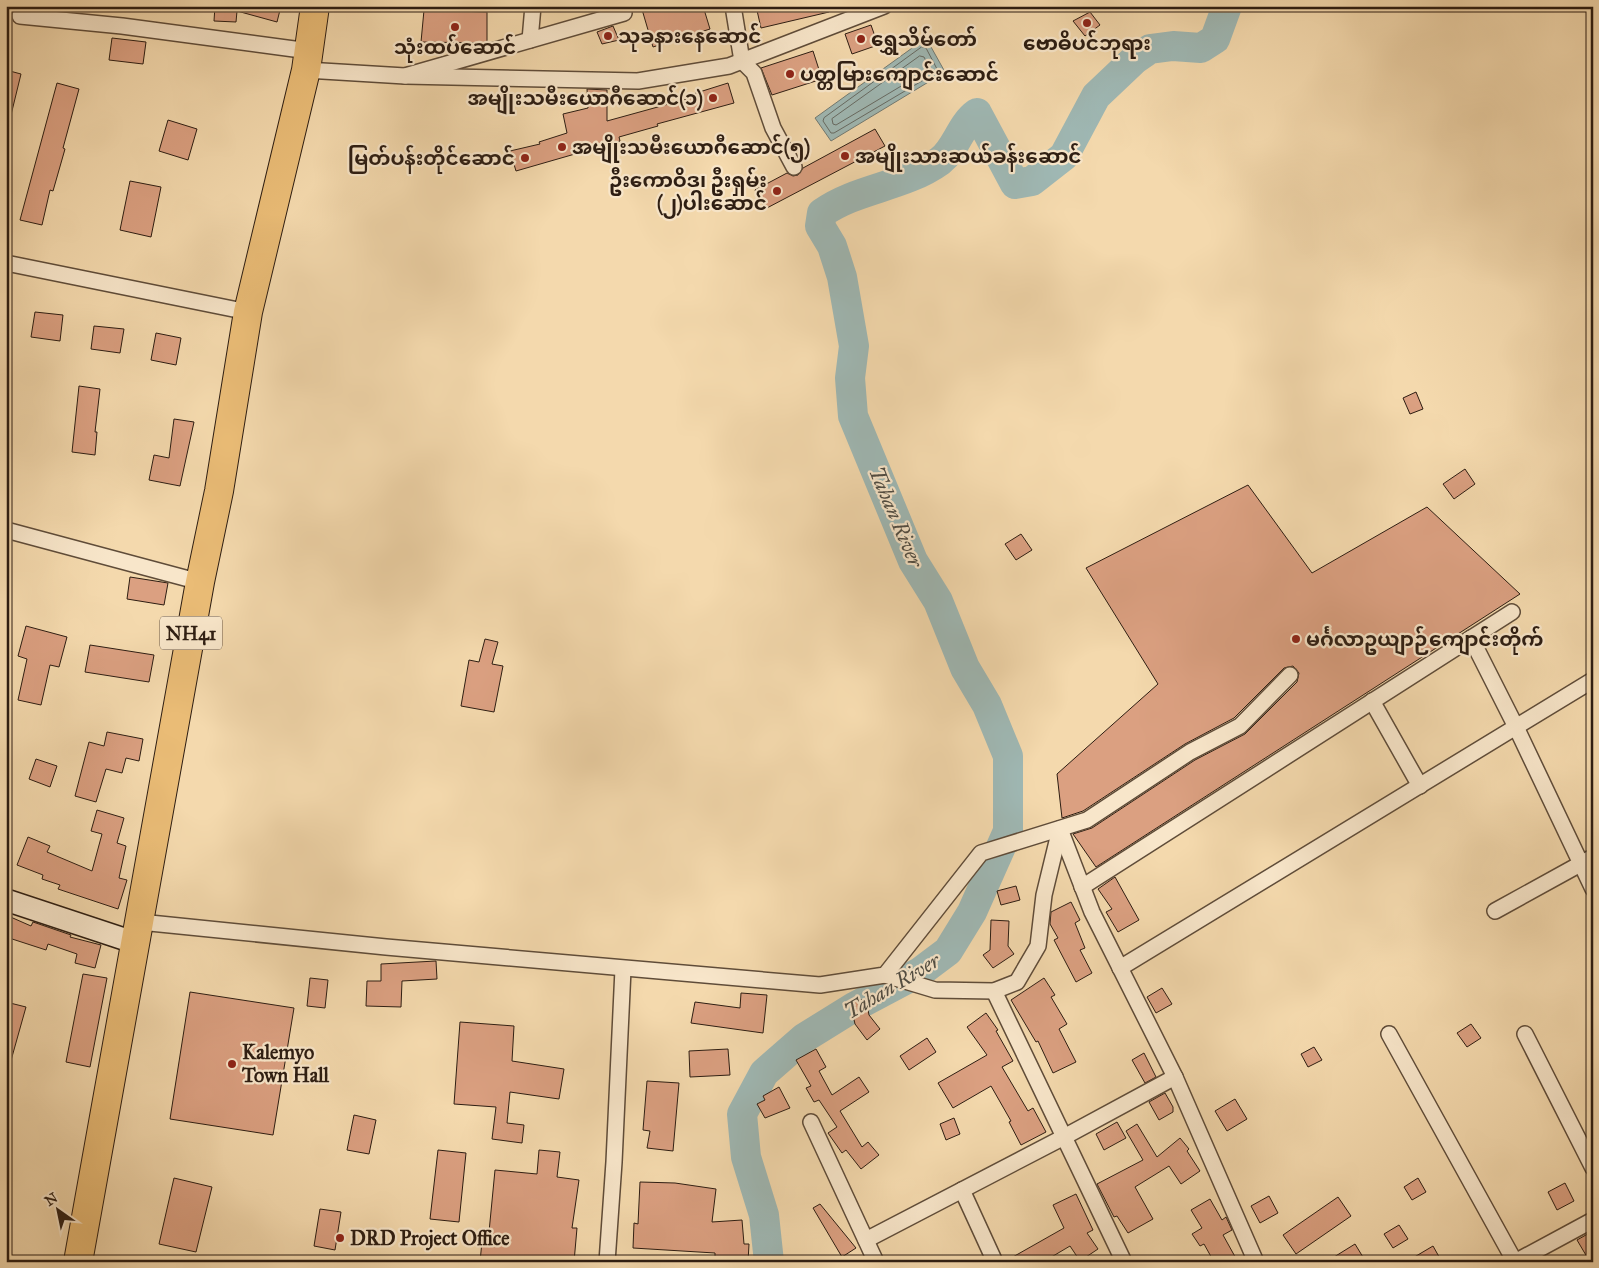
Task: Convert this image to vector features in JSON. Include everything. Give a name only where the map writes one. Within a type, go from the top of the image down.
[{"type":"highway","name":"NH41","points":[[78,1262],[200,582],[219,491],[248,312],[307,61],[315,6]]},
{"type":"street","points":[[530,40],[534,6]]},
{"type":"street","points":[[734,6],[742,61],[754,73],[773,128],[794,167]]},
{"type":"street","points":[[20,16],[122,26],[307,61],[405,76],[638,81],[729,66],[884,6]]},
{"type":"street","points":[[405,76],[624,13]]},
{"type":"street","points":[[6,263],[248,312]]},
{"type":"street","points":[[6,530],[200,582]]},
{"type":"street","points":[[1082,887],[1512,612]]},
{"type":"street","points":[[1471,638],[1587,860],[1593,888]]},
{"type":"street","points":[[885,975],[981,854],[1087,820],[1190,752],[1240,726],[1290,675]]},
{"type":"street","points":[[1120,968],[1593,680]]},
{"type":"street","points":[[1372,701],[1420,786]]},
{"type":"street","points":[[6,900],[138,932],[820,985],[885,975],[935,990],[994,991],[1017,982],[1038,946],[1044,895],[1060,829]]},
{"type":"street","points":[[1060,829],[1092,912],[1175,1077],[1256,1262]]},
{"type":"street","points":[[1495,911],[1587,860]]},
{"type":"street","points":[[607,1262],[614,1162],[623,969]]},
{"type":"street","points":[[994,991],[1124,1262]]},
{"type":"street","points":[[1389,1034],[1515,1262],[1593,1220]]},
{"type":"street","points":[[1525,1034],[1593,1168]]},
{"type":"street","points":[[866,1240],[1175,1077]]},
{"type":"street","points":[[811,1122],[876,1262]]},
{"type":"street","points":[[962,1190],[995,1262]]},
{"type":"water","points":[[926,38],[945,72],[831,141],[815,118]]},
{"type":"building","points":[[215,6],[281,6],[277,22],[237,11],[236,22],[214,21]]},
{"type":"building","points":[[641,6],[703,6],[710,29],[653,47]]},
{"type":"building","points":[[756,6],[829,6],[829,12],[761,28]]},
{"type":"building","name":"သုံးထပ်ဆောင်","points":[[424,10],[487,12],[487,43],[421,42]]},
{"type":"building","name":"ဗောဓိပင်ဘုရား","points":[[1090,12],[1100,25],[1085,36],[1073,21]]},
{"type":"building","name":"ရွှေသိမ်တော်","points":[[871,25],[878,45],[852,54],[845,34]]},
{"type":"building","name":"သုခနားနေဆောင်","points":[[613,26],[619,40],[602,44],[597,32]]},
{"type":"building","points":[[112,38],[146,42],[143,64],[109,60]]},
{"type":"building","name":"ပတ္တမြားကျောင်းဆောင်","points":[[813,51],[822,79],[772,95],[761,68]]},
{"type":"building","points":[[6,70],[21,74],[11,115],[6,115]]},
{"type":"building","points":[[57,83],[79,89],[63,148],[65,149],[53,191],[50,190],[42,225],[20,220]]},
{"type":"building","points":[[728,83],[734,103],[657,124],[658,126],[619,137],[620,141],[516,171],[510,151],[540,144],[539,142],[567,133],[563,114],[588,108],[587,89],[607,90],[607,121],[694,97],[693,94]]},
{"type":"building","points":[[168,120],[197,129],[188,160],[159,151]]},
{"type":"building","points":[[875,129],[885,146],[765,209],[755,190],[787,173],[793,176],[798,175],[803,168]]},
{"type":"building","points":[[130,181],[161,187],[151,237],[120,230]]},
{"type":"building","points":[[35,312],[63,315],[60,341],[31,337]]},
{"type":"building","points":[[94,326],[124,329],[120,353],[91,349]]},
{"type":"building","points":[[156,333],[181,338],[176,365],[151,360]]},
{"type":"building","points":[[79,386],[100,389],[95,432],[97,432],[95,455],[72,452]]},
{"type":"building","points":[[1416,392],[1423,409],[1410,414],[1403,398]]},
{"type":"building","points":[[174,419],[194,422],[180,486],[149,480],[154,455],[169,458]]},
{"type":"building","points":[[1465,469],[1475,484],[1454,499],[1443,484]]},
{"type":"building","name":"မင်္ဂလာဥယျာဉ်ကျောင်းတိုက်","points":[[1248,485],[1312,573],[1427,507],[1520,594],[1096,867],[1073,834],[1092,828],[1195,760],[1245,734],[1297,682],[1299,673],[1293,666],[1284,668],[1234,718],[1185,744],[1083,811],[1062,818],[1057,774],[1158,684],[1086,568]]},
{"type":"building","points":[[1021,534],[1032,550],[1016,560],[1005,544]]},
{"type":"building","points":[[130,577],[168,583],[164,605],[127,599]]},
{"type":"building","points":[[26,626],[67,637],[59,667],[50,665],[41,705],[18,700],[27,659],[18,656]]},
{"type":"building","points":[[485,639],[498,642],[492,664],[503,666],[494,712],[461,706],[469,660],[479,662]]},
{"type":"building","points":[[90,645],[154,655],[149,682],[85,672]]},
{"type":"building","points":[[107,732],[143,739],[139,761],[126,758],[122,773],[106,769],[96,802],[75,796],[89,742],[104,746]]},
{"type":"building","points":[[36,759],[57,766],[50,787],[29,779]]},
{"type":"building","points":[[97,810],[124,818],[117,843],[126,846],[119,878],[127,880],[118,909],[58,889],[60,885],[42,879],[43,875],[17,865],[28,837],[50,846],[47,852],[92,871],[102,834],[91,831]]},
{"type":"building","points":[[1115,877],[1139,920],[1118,932],[1106,912],[1112,909],[1098,889]]},
{"type":"building","points":[[1016,886],[1020,900],[1001,905],[997,891]]},
{"type":"building","points":[[1071,902],[1080,920],[1075,923],[1085,948],[1080,950],[1092,973],[1076,982],[1054,940],[1058,938],[1050,924],[1051,912]]},
{"type":"building","points":[[6,915],[31,926],[33,922],[71,935],[70,937],[101,945],[95,968],[75,963],[77,954],[48,944],[46,950],[6,937]]},
{"type":"building","points":[[991,920],[1009,921],[1008,946],[1014,954],[993,968],[983,955],[990,950]]},
{"type":"building","points":[[436,961],[437,979],[402,981],[401,1007],[366,1006],[367,981],[381,981],[381,964]]},
{"type":"building","points":[[83,974],[107,978],[90,1067],[66,1062]]},
{"type":"building","points":[[310,978],[328,980],[325,1008],[307,1006]]},
{"type":"building","points":[[1044,978],[1055,995],[1051,997],[1067,1024],[1059,1029],[1076,1062],[1053,1073],[1038,1041],[1036,1042],[1011,1000]]},
{"type":"building","points":[[1162,988],[1172,1004],[1156,1013],[1147,997]]},
{"type":"building","name":"Kalemyo Town Hall","points":[[190,992],[294,1008],[273,1135],[170,1119]]},
{"type":"building","points":[[741,993],[767,995],[763,1033],[691,1023],[695,1002],[740,1008]]},
{"type":"building","points":[[866,999],[869,1015],[880,1029],[867,1040],[855,1024],[850,1002]]},
{"type":"building","points":[[6,1002],[26,1007],[10,1064],[6,1064]]},
{"type":"building","points":[[986,1013],[998,1030],[996,1031],[1013,1061],[1002,1067],[1028,1111],[1033,1108],[1046,1132],[1021,1145],[1009,1122],[1011,1121],[991,1086],[953,1108],[938,1083],[987,1055],[967,1027]]},
{"type":"building","points":[[460,1022],[514,1026],[512,1061],[564,1069],[559,1099],[510,1092],[507,1123],[524,1125],[522,1143],[492,1139],[496,1107],[454,1104]]},
{"type":"building","points":[[1471,1024],[1481,1038],[1467,1047],[1457,1033]]},
{"type":"building","points":[[927,1038],[936,1052],[909,1070],[900,1056]]},
{"type":"building","points":[[1314,1047],[1322,1060],[1308,1067],[1301,1054]]},
{"type":"building","points":[[728,1049],[730,1075],[690,1077],[689,1051]]},
{"type":"building","points":[[816,1049],[826,1067],[819,1071],[832,1095],[859,1077],[869,1092],[840,1111],[862,1147],[868,1142],[879,1155],[861,1169],[846,1150],[842,1153],[828,1133],[837,1127],[819,1100],[814,1102],[806,1088],[811,1086],[796,1060]]},
{"type":"building","points":[[1144,1053],[1156,1077],[1145,1083],[1132,1060]]},
{"type":"building","points":[[647,1081],[679,1083],[673,1151],[647,1148],[650,1131],[643,1130]]},
{"type":"building","points":[[779,1087],[790,1108],[765,1118],[757,1104],[765,1100],[763,1096]]},
{"type":"building","points":[[1165,1093],[1173,1107],[1173,1112],[1159,1120],[1149,1102]]},
{"type":"building","points":[[1235,1099],[1247,1119],[1227,1131],[1215,1111]]},
{"type":"building","points":[[354,1115],[376,1120],[369,1154],[347,1150]]},
{"type":"building","points":[[954,1118],[960,1134],[946,1140],[940,1124]]},
{"type":"building","points":[[1117,1122],[1126,1138],[1104,1150],[1096,1134]]},
{"type":"building","points":[[1137,1124],[1157,1157],[1180,1138],[1189,1149],[1187,1151],[1200,1171],[1181,1184],[1169,1166],[1135,1187],[1153,1219],[1128,1233],[1117,1216],[1114,1217],[1097,1184],[1143,1160],[1126,1131]]},
{"type":"building","points":[[438,1150],[466,1153],[459,1222],[430,1219]]},
{"type":"building","points":[[539,1150],[560,1152],[557,1177],[579,1180],[572,1228],[577,1228],[574,1262],[480,1262],[483,1231],[489,1232],[495,1170],[537,1174]]},
{"type":"building","points":[[174,1178],[212,1187],[196,1252],[159,1244]]},
{"type":"building","points":[[1418,1178],[1426,1192],[1412,1200],[1404,1187]]},
{"type":"building","points":[[640,1182],[675,1183],[716,1189],[712,1222],[742,1220],[744,1244],[749,1244],[748,1262],[715,1262],[715,1253],[633,1248],[634,1223],[638,1224]]},
{"type":"building","points":[[1565,1183],[1574,1201],[1557,1210],[1548,1192]]},
{"type":"building","points":[[1076,1194],[1093,1230],[1087,1233],[1098,1249],[1080,1261],[1070,1246],[1043,1262],[1004,1262],[1064,1228],[1053,1205]]},
{"type":"building","points":[[1269,1196],[1278,1213],[1260,1223],[1251,1206]]},
{"type":"building","points":[[1338,1197],[1351,1216],[1296,1254],[1283,1235]]},
{"type":"building","points":[[1210,1199],[1222,1220],[1226,1217],[1232,1230],[1223,1235],[1238,1262],[1214,1262],[1204,1244],[1200,1246],[1192,1234],[1202,1228],[1191,1210]]},
{"type":"building","points":[[820,1204],[856,1248],[842,1257],[813,1208]]},
{"type":"building","points":[[320,1209],[341,1212],[335,1250],[314,1246]]},
{"type":"building","points":[[1399,1225],[1408,1239],[1393,1248],[1384,1234]]},
{"type":"building","points":[[1593,1231],[1593,1262],[1590,1262],[1577,1240]]},
{"type":"building","points":[[1355,1244],[1366,1262],[1326,1262]]},
{"type":"building","points":[[1433,1246],[1442,1262],[1406,1262]]},
{"type":"waterway","name":"Tahan River","points":[[769,1262],[764,1215],[746,1157],[742,1114],[764,1073],[804,1038],[854,1007],[920,972],[948,951],[972,912],[1008,831],[1008,756],[987,705],[965,668],[938,601],[913,561],[853,416],[850,378],[854,346],[842,277],[832,246],[820,226],[822,213],[850,198],[911,177],[940,161],[951,150],[966,124],[977,113],[1015,184],[1032,181],[1064,156],[1096,96],[1134,60],[1150,49],[1173,46],[1201,48],[1215,39],[1227,6]]},
{"type":"place","name":"ဗောဓိပင်ဘုရား","points":[[1087,23]]},
{"type":"place","name":"သုံးထပ်ဆောင်","points":[[455,27]]},
{"type":"place","name":"သုခနားနေဆောင်","points":[[608,36]]},
{"type":"place","name":"ရွှေသိမ်တော်","points":[[861,39]]},
{"type":"place","name":"ပတ္တမြားကျောင်းဆောင်","points":[[790,74]]},
{"type":"place","name":"အမျိုးသမီးယောဂီဆောင်(၁)","points":[[713,98]]},
{"type":"place","name":"အမျိုးသမီးယောဂီဆောင်(၅)","points":[[562,147]]},
{"type":"place","name":"အမျိုးသားဆယ်ခန်းဆောင်","points":[[845,156]]},
{"type":"place","name":"မြတ်ပန်းတိုင်ဆောင်","points":[[525,158]]},
{"type":"place","name":"ဦးကောဝိဒ၊ ဦးရှမ်း (၂)ပါးဆောင်","points":[[777,191]]},
{"type":"place","name":"မင်္ဂလာဥယျာဉ်ကျောင်းတိုက်","points":[[1296,639]]},
{"type":"place","name":"Kalemyo Town Hall","points":[[232,1064]]},
{"type":"place","name":"DRD Project Office","points":[[340,1238]]}]
